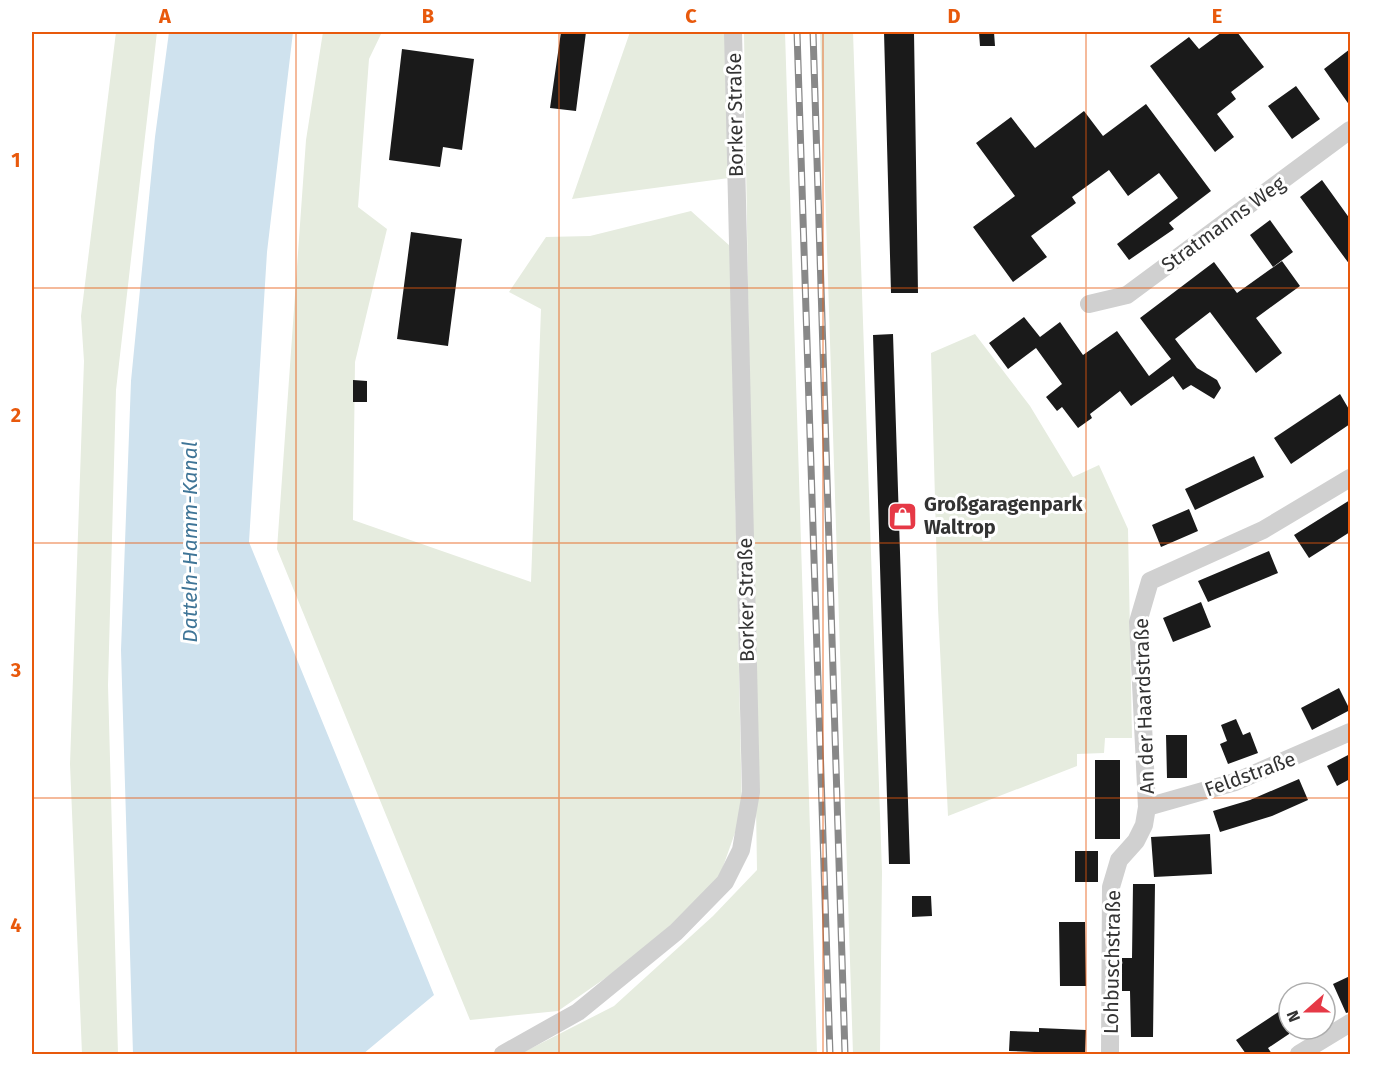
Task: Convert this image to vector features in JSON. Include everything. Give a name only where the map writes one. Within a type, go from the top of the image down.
[{"type":"street","name":"Borker Straße","points":[[503,1054],[578,1012],[676,932],[725,882],[741,850],[751,792],[733,32]]},
{"type":"street","name":"Stratmanns Weg","points":[[1089,304],[1127,295],[1350,130]]},
{"type":"street","name":"An der Haardstraße","points":[[1147,807],[1138,622],[1149,581],[1263,530],[1350,478]]},
{"type":"street","name":"Feldstraße","points":[[1147,807],[1235,782],[1350,732]]},
{"type":"street","name":"Lohbuschstraße","points":[[1110,1054],[1111,888],[1119,860],[1136,841],[1144,825],[1147,807]]},
{"type":"street","points":[[1299,1054],[1350,1023]]},
{"type":"shaded area","points":[[116,32],[157,32],[116,390],[108,685],[118,1054],[82,1054],[70,764],[84,361],[81,316]]},
{"type":"shaded area","points":[[323,32],[382,32],[369,59],[358,207],[387,229],[355,362],[353,520],[531,582],[541,309],[509,292],[546,237],[590,236],[691,211],[730,246],[742,813],[719,878],[643,952],[558,1011],[470,1020],[277,549],[306,140]]},
{"type":"shaded area","points":[[630,32],[725,32],[729,178],[572,199]]},
{"type":"shaded area","points":[[744,32],[785,32],[817,1054],[520,1054],[614,1006],[713,916],[757,870]]},
{"type":"shaded area","points":[[820,32],[853,32],[882,872],[880,1054],[853,1054]]},
{"type":"shaded area","points":[[975,334],[1030,406],[1073,477],[1099,465],[1128,529],[1132,738],[1105,738],[1104,753],[1077,754],[1077,766],[948,816],[938,608],[931,353]]},
{"type":"water","name":"Datteln-Hamm-Kanal","points":[[169,32],[293,32],[267,252],[249,542],[434,995],[363,1054],[133,1054],[121,650],[131,381],[155,137]]},
{"type":"building","points":[[561,32],[586,32],[576,111],[550,108]]},
{"type":"building","points":[[884,32],[914,32],[918,293],[891,293]]},
{"type":"building","points":[[979,32],[994,32],[995,46],[980,46]]},
{"type":"building","points":[[1222,32],[1237,32],[1264,67],[1231,92],[1236,99],[1217,114],[1234,137],[1215,152],[1150,66],[1189,37],[1199,49]]},
{"type":"building","points":[[402,49],[474,59],[462,150],[443,147],[440,167],[389,160]]},
{"type":"building","points":[[1350,49],[1350,106],[1324,69]]},
{"type":"building","points":[[1296,86],[1320,119],[1292,139],[1268,106]]},
{"type":"building","points":[[1146,104],[1211,191],[1169,223],[1174,229],[1129,260],[1117,244],[1178,198],[1159,173],[1128,196],[1109,170],[1072,197],[1076,203],[1031,236],[1047,257],[1013,282],[973,227],[1015,196],[976,143],[1011,117],[1035,148],[1084,111],[1103,136]]},
{"type":"building","points":[[1322,180],[1350,219],[1350,265],[1300,197]]},
{"type":"building","points":[[1270,220],[1293,252],[1273,267],[1250,235]]},
{"type":"building","points":[[411,232],[462,239],[448,346],[397,339]]},
{"type":"building","points":[[1282,261],[1300,286],[1256,318],[1282,353],[1256,373],[1210,312],[1175,339],[1197,368],[1217,380],[1221,388],[1214,399],[1191,385],[1183,390],[1173,376],[1131,406],[1120,391],[1090,414],[1092,418],[1078,428],[1062,407],[1057,411],[1046,397],[1062,384],[1036,348],[1008,369],[989,343],[1024,317],[1040,337],[1060,322],[1083,355],[1117,331],[1149,376],[1171,359],[1140,318],[1214,262],[1237,293]]},
{"type":"building","points":[[893,334],[910,864],[889,864],[873,335]]},
{"type":"building","points":[[353,380],[367,381],[367,402],[353,402]]},
{"type":"building","points":[[1340,394],[1350,411],[1350,424],[1291,464],[1274,438]]},
{"type":"building","points":[[1254,456],[1264,477],[1195,510],[1185,489]]},
{"type":"building","points":[[1350,500],[1350,532],[1309,558],[1294,535]]},
{"type":"building","points":[[1189,509],[1198,531],[1161,547],[1152,525]]},
{"type":"building","points":[[1269,551],[1278,573],[1208,602],[1198,581]]},
{"type":"building","points":[[1201,602],[1211,627],[1173,642],[1163,618]]},
{"type":"building","points":[[1339,688],[1350,710],[1312,730],[1301,708]]},
{"type":"building","points":[[1236,719],[1243,735],[1250,732],[1258,753],[1228,764],[1220,744],[1227,741],[1221,725]]},
{"type":"building","points":[[1166,735],[1187,735],[1187,778],[1167,778]]},
{"type":"building","points":[[1350,754],[1350,779],[1337,786],[1327,766]]},
{"type":"building","points":[[1095,760],[1120,760],[1120,839],[1095,839]]},
{"type":"building","points":[[1299,779],[1308,800],[1272,816],[1220,832],[1213,811],[1250,800]]},
{"type":"building","points":[[1210,834],[1212,874],[1154,877],[1151,837]]},
{"type":"building","points":[[1075,851],[1098,851],[1098,882],[1075,882]]},
{"type":"building","points":[[1133,884],[1155,884],[1153,1037],[1131,1037],[1130,991],[1122,991],[1122,958],[1132,958]]},
{"type":"building","points":[[912,896],[931,896],[932,916],[912,917]]},
{"type":"building","points":[[1059,922],[1085,922],[1086,986],[1060,986]]},
{"type":"building","points":[[1350,976],[1350,1012],[1346,1013],[1337,993],[1337,982]]},
{"type":"building","points":[[1277,1013],[1278,1041],[1268,1048],[1272,1054],[1246,1054],[1236,1040]]},
{"type":"building","points":[[1039,1028],[1086,1030],[1085,1054],[1009,1051],[1010,1031],[1039,1032]]},
{"type":"railway","points":[[797,32],[830,1054]]},
{"type":"railway","points":[[813,32],[845,1054]]},
{"type":"place","name":"Großgaragenpark Waltrop","points":[[903,516]]}]
